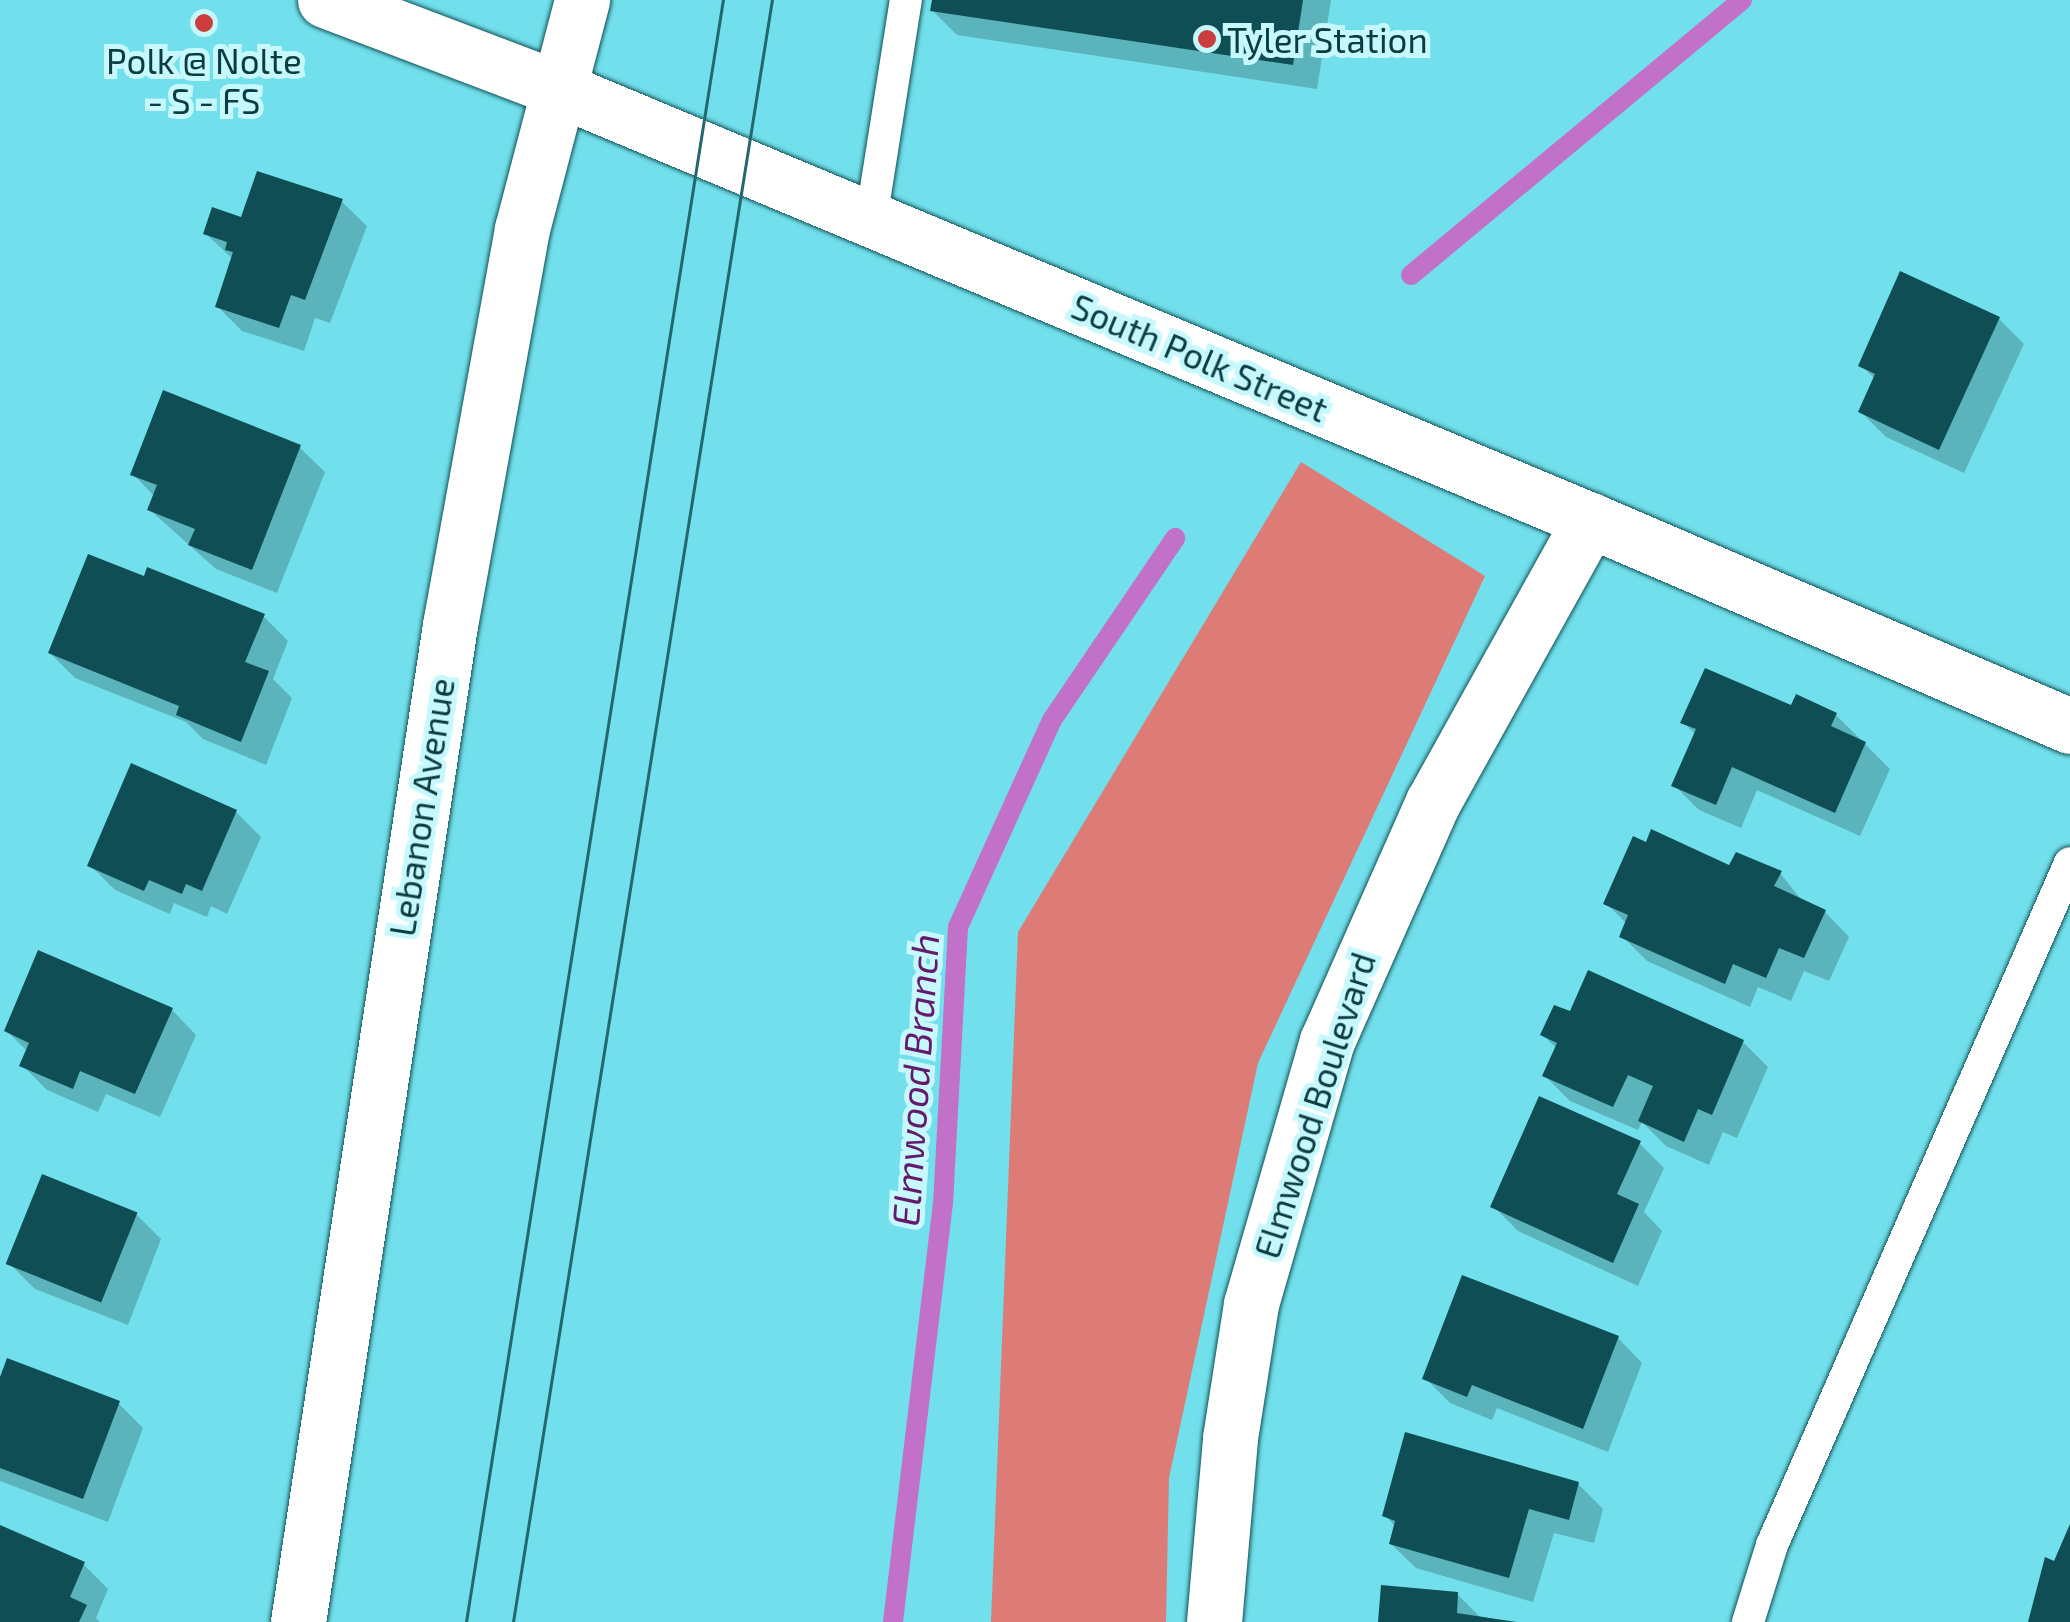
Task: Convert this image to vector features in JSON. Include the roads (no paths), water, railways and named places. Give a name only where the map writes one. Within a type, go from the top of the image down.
[{"type":"street","name":"South Polk Street","points":[[324,0],[560,89],[1590,520],[2070,726]]},
{"type":"street","name":"Lebanon Avenue","points":[[298,1622],[450,625],[522,229],[582,0]]},
{"type":"street","name":"Elmwood Boulevard","points":[[1214,1622],[1230,1438],[1251,1304],[1328,1041],[1433,802],[1561,582],[1590,520]]},
{"type":"lane","points":[[871,220],[906,0]]},
{"type":"lane","points":[[1748,1622],[1772,1545],[2070,863]]},
{"type":"waterway","name":"Elmwood Branch","points":[[1411,275],[1742,0]]},
{"type":"waterway","name":"Elmwood Branch","points":[[893,1622],[943,1204],[958,927],[1052,720],[1175,538]]},
{"type":"tram line","points":[[466,1622],[723,0]]},
{"type":"tram line","points":[[513,1622],[772,0]]},
{"type":"place","name":"Polk @ Nolte - S - FS","points":[[204,23]]},
{"type":"place","name":"Tyler Station","points":[[1207,39]]}]
